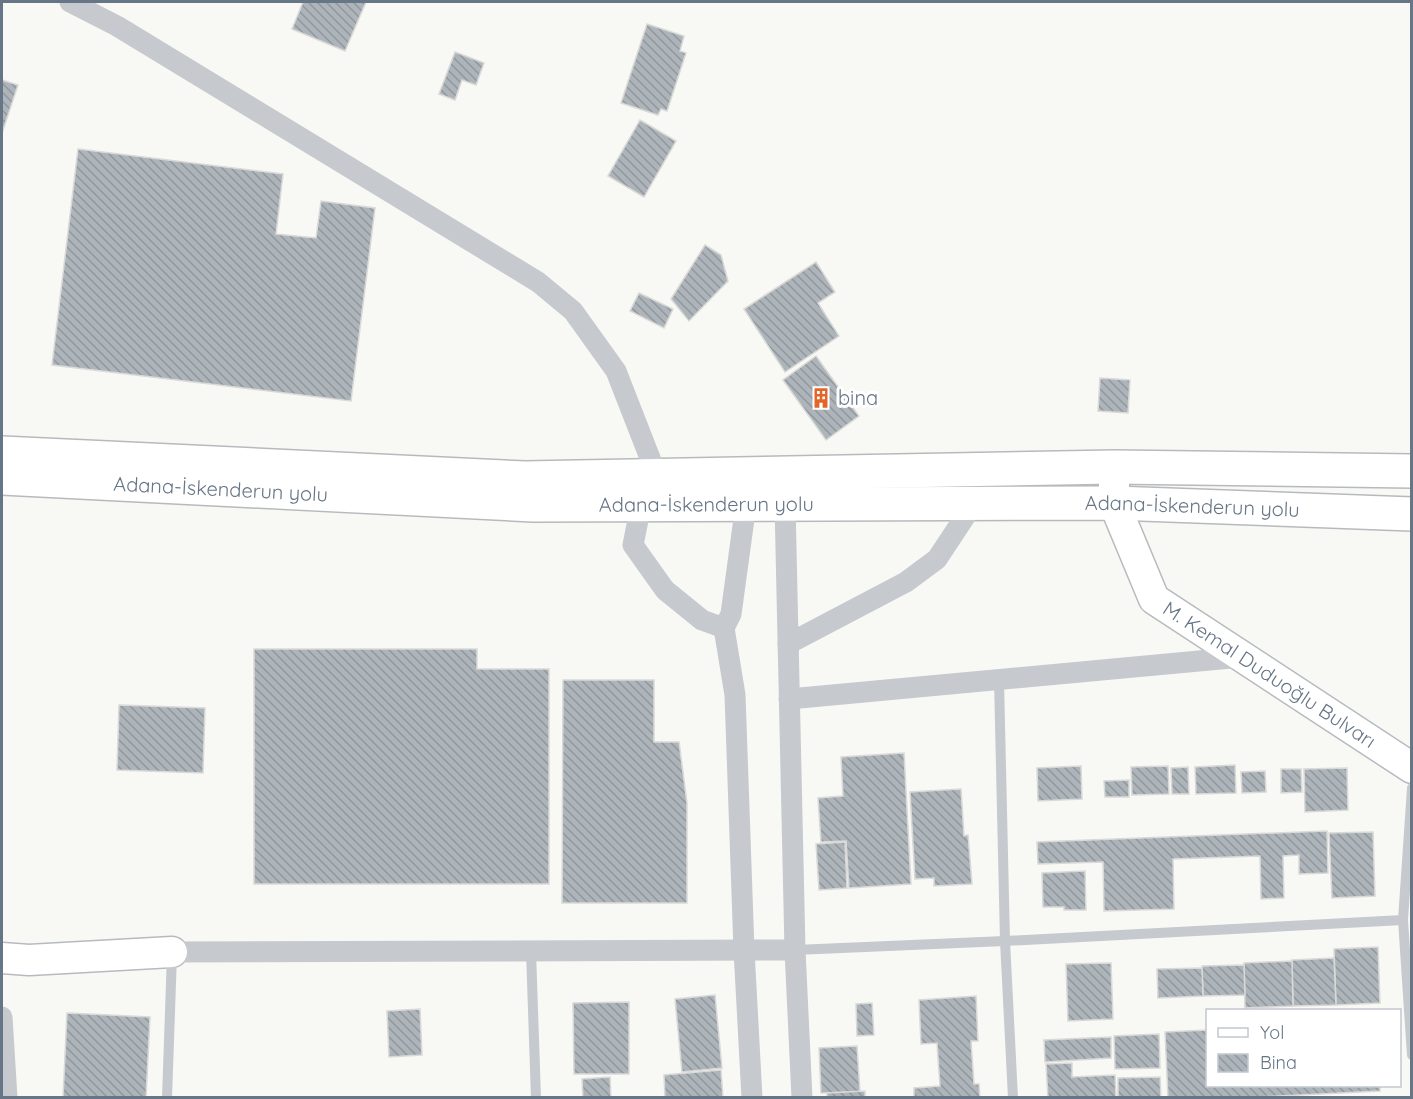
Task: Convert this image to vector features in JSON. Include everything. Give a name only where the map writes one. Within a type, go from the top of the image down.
[{"type":"highway","points":[[2,453],[525,478],[1114,467],[1412,471]]},
{"type":"highway","name":"Adana-İskenderun yolu","points":[[2,478],[533,505],[1114,503],[1412,514]]},
{"type":"street","points":[[70,2],[117,26],[538,282],[573,311],[615,371],[657,476]]},
{"type":"street","name":"M. Kemal Duduoğlu Bulvarı","points":[[1114,467],[1114,503],[1154,599],[1412,768]]},
{"type":"street","points":[[788,644],[906,582],[937,559],[974,503]]},
{"type":"street","points":[[641,504],[633,545],[665,590],[702,620],[724,628]]},
{"type":"street","points":[[746,504],[731,614],[724,628],[735,695],[752,1098]]},
{"type":"street","points":[[785,504],[795,950],[802,1098]]},
{"type":"street","points":[[789,699],[1242,657]]},
{"type":"street","points":[[2,958],[29,960],[172,952],[795,950]]},
{"type":"street","points":[[2,1017],[7,1098]]},
{"type":"lane","points":[[999,680],[1005,941],[1012,1098]]},
{"type":"lane","points":[[1412,788],[1403,920],[1412,1055]]},
{"type":"lane","points":[[795,950],[1403,920]]},
{"type":"lane","points":[[531,951],[536,1098]]},
{"type":"lane","points":[[167,1098],[172,952]]},
{"type":"building","points":[[303,2],[366,2],[345,51],[292,29]]},
{"type":"building","points":[[647,24],[684,36],[680,51],[686,53],[667,111],[661,109],[658,115],[621,103]]},
{"type":"building","points":[[455,52],[484,63],[476,85],[462,80],[455,100],[439,94]]},
{"type":"building","points":[[2,80],[18,85],[2,133]]},
{"type":"building","points":[[640,120],[676,141],[644,197],[608,176]]},
{"type":"building","points":[[78,149],[283,174],[276,234],[316,238],[321,201],[375,208],[351,401],[52,365]]},
{"type":"building","points":[[705,245],[721,255],[728,281],[689,321],[671,299]]},
{"type":"building","points":[[816,262],[835,292],[818,303],[839,336],[785,372],[744,309]]},
{"type":"building","points":[[639,293],[673,309],[664,328],[630,311]]},
{"type":"building","name":"bina","points":[[816,356],[859,416],[826,440],[783,380]]},
{"type":"building","points":[[1100,378],[1130,380],[1128,413],[1098,411]]},
{"type":"building","points":[[254,649],[477,649],[477,669],[549,669],[549,884],[254,884]]},
{"type":"building","points":[[563,680],[654,680],[654,742],[679,742],[687,803],[687,903],[562,903]]},
{"type":"building","points":[[119,705],[205,708],[203,773],[117,770]]},
{"type":"building","points":[[904,753],[911,884],[849,888],[846,841],[821,842],[818,798],[843,796],[841,757]]},
{"type":"building","points":[[1235,765],[1236,793],[1196,794],[1195,767]]},
{"type":"building","points":[[1081,766],[1082,799],[1038,801],[1037,768]]},
{"type":"building","points":[[1168,766],[1169,794],[1132,795],[1131,767]]},
{"type":"building","points":[[1188,767],[1189,794],[1172,794],[1171,768]]},
{"type":"building","points":[[1347,768],[1348,810],[1305,812],[1304,769]]},
{"type":"building","points":[[1281,769],[1301,769],[1302,792],[1281,793]]},
{"type":"building","points":[[1265,771],[1266,792],[1242,793],[1241,772]]},
{"type":"building","points":[[1129,780],[1129,797],[1105,797],[1104,781]]},
{"type":"building","points":[[961,789],[964,836],[968,835],[972,884],[934,886],[934,878],[915,879],[910,792]]},
{"type":"building","points":[[1327,831],[1328,873],[1299,874],[1299,855],[1283,856],[1284,898],[1261,899],[1260,856],[1173,859],[1174,909],[1104,911],[1103,862],[1038,864],[1037,842]]},
{"type":"building","points":[[1373,832],[1375,896],[1332,898],[1329,833]]},
{"type":"building","points":[[845,842],[847,888],[819,890],[816,844]]},
{"type":"building","points":[[1085,871],[1086,910],[1043,907],[1042,873]]},
{"type":"building","points":[[1378,947],[1380,1003],[1336,1005],[1334,949]]},
{"type":"building","points":[[1334,958],[1336,1005],[1293,1006],[1292,960]]},
{"type":"building","points":[[1292,961],[1293,1006],[1245,1008],[1244,963]]},
{"type":"building","points":[[1111,963],[1113,1019],[1068,1021],[1066,964]]},
{"type":"building","points":[[1244,965],[1245,995],[1203,996],[1202,966]]},
{"type":"building","points":[[1202,968],[1203,996],[1158,998],[1157,969]]},
{"type":"building","points":[[715,995],[722,1068],[682,1072],[675,999]]},
{"type":"building","points":[[976,996],[978,1041],[971,1041],[974,1084],[979,1084],[980,1098],[914,1098],[914,1088],[940,1086],[937,1043],[921,1044],[919,1000]]},
{"type":"building","points":[[629,1002],[629,1074],[574,1074],[573,1003]]},
{"type":"building","points":[[872,1003],[874,1035],[857,1036],[856,1004]]},
{"type":"building","points":[[420,1009],[422,1055],[389,1057],[387,1011]]},
{"type":"building","points":[[67,1013],[150,1017],[146,1098],[63,1098]]},
{"type":"building","points":[[1206,1030],[1206,1087],[1380,1087],[1380,1091],[1239,1098],[1168,1098],[1165,1032]]},
{"type":"building","points":[[1159,1034],[1160,1068],[1115,1069],[1114,1036]]},
{"type":"building","points":[[1111,1037],[1111,1058],[1045,1062],[1044,1040]]},
{"type":"building","points":[[857,1046],[860,1092],[821,1093],[819,1048]]},
{"type":"building","points":[[1072,1063],[1072,1077],[1115,1075],[1116,1098],[1048,1098],[1046,1064]]},
{"type":"building","points":[[721,1070],[723,1098],[665,1098],[664,1075]]},
{"type":"building","points":[[610,1077],[611,1098],[583,1098],[582,1079]]},
{"type":"building","points":[[1160,1077],[1161,1098],[1118,1098],[1118,1078]]},
{"type":"building","points":[[865,1091],[865,1098],[827,1098],[827,1093]]},
{"type":"place","name":"bina","points":[[821,398]]}]
